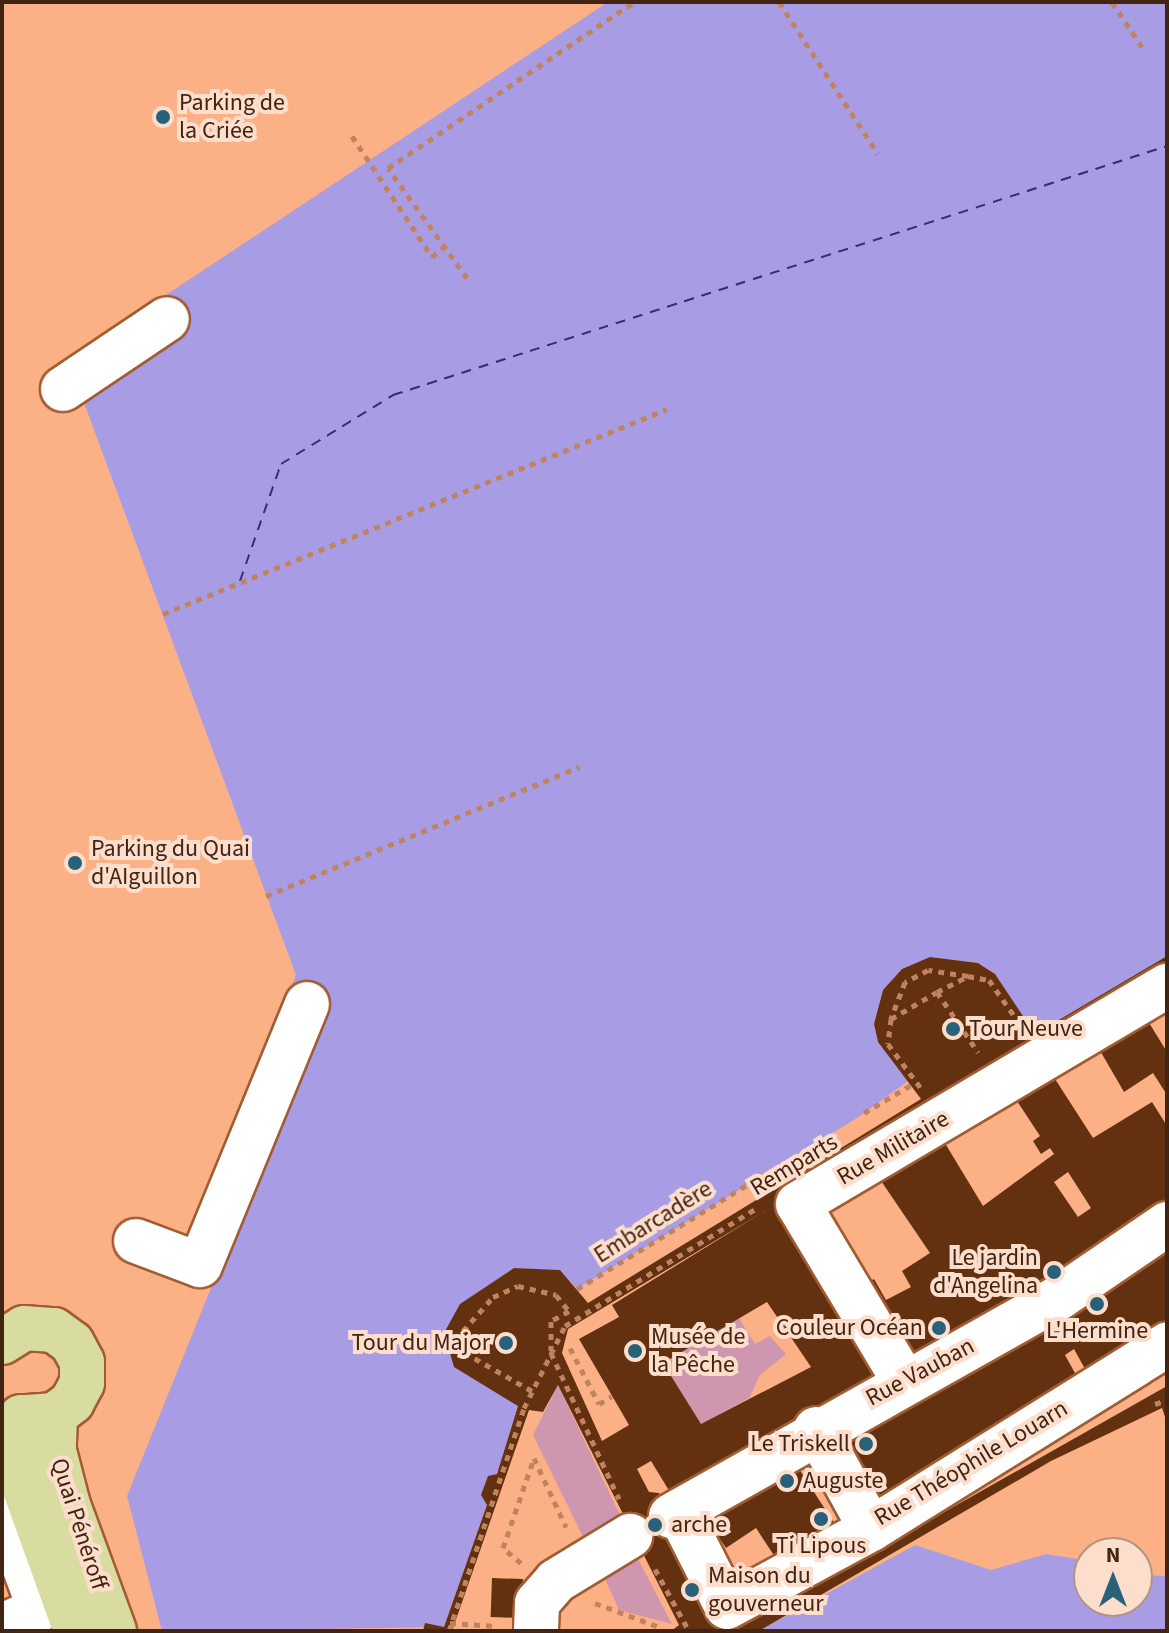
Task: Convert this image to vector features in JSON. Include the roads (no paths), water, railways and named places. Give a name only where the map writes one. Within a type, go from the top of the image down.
[{"type":"main road","points":[[5,1332],[39,1326],[72,1343],[82,1362],[82,1383],[17,1410]]},
{"type":"main road","name":"Quai Pénéroff","points":[[17,1410],[18,1470],[79,1621]]},
{"type":"street","points":[[63,389],[167,319]]},
{"type":"street","name":"Rue Militaire","points":[[904,1381],[798,1204],[1167,986]]},
{"type":"street","points":[[136,1241],[200,1265],[307,1004]]},
{"type":"street","name":"Rue Vauban","points":[[871,1529],[727,1607],[675,1514],[816,1429],[1060,1297],[1167,1224]]},
{"type":"street","name":"Rue Théophile Louarn","points":[[816,1429],[871,1529],[1167,1345]]},
{"type":"street","points":[[2,1507],[40,1609],[2,1626]]},
{"type":"street","points":[[553,1594],[628,1525]]},
{"type":"place","name":"Parking de la Criée","points":[[163,117]]},
{"type":"place","name":"Parking du Quai d'AIguillon","points":[[75,863]]},
{"type":"place","name":"Tour Neuve","points":[[953,1029]]},
{"type":"place","name":"Le jardin d'Angelina","points":[[1054,1272]]},
{"type":"place","name":"L'Hermine","points":[[1097,1304]]},
{"type":"place","name":"Couleur Océan","points":[[939,1328]]},
{"type":"place","name":"Tour du Major","points":[[506,1343]]},
{"type":"place","name":"Musée de la Pêche","points":[[635,1351]]},
{"type":"place","name":"Le Triskell","points":[[866,1444]]},
{"type":"place","name":"Auguste","points":[[787,1481]]},
{"type":"place","name":"Ti Lipous","points":[[821,1519]]},
{"type":"place","name":"arche","points":[[655,1525]]},
{"type":"place","name":"Maison du gouverneur","points":[[692,1590]]}]
